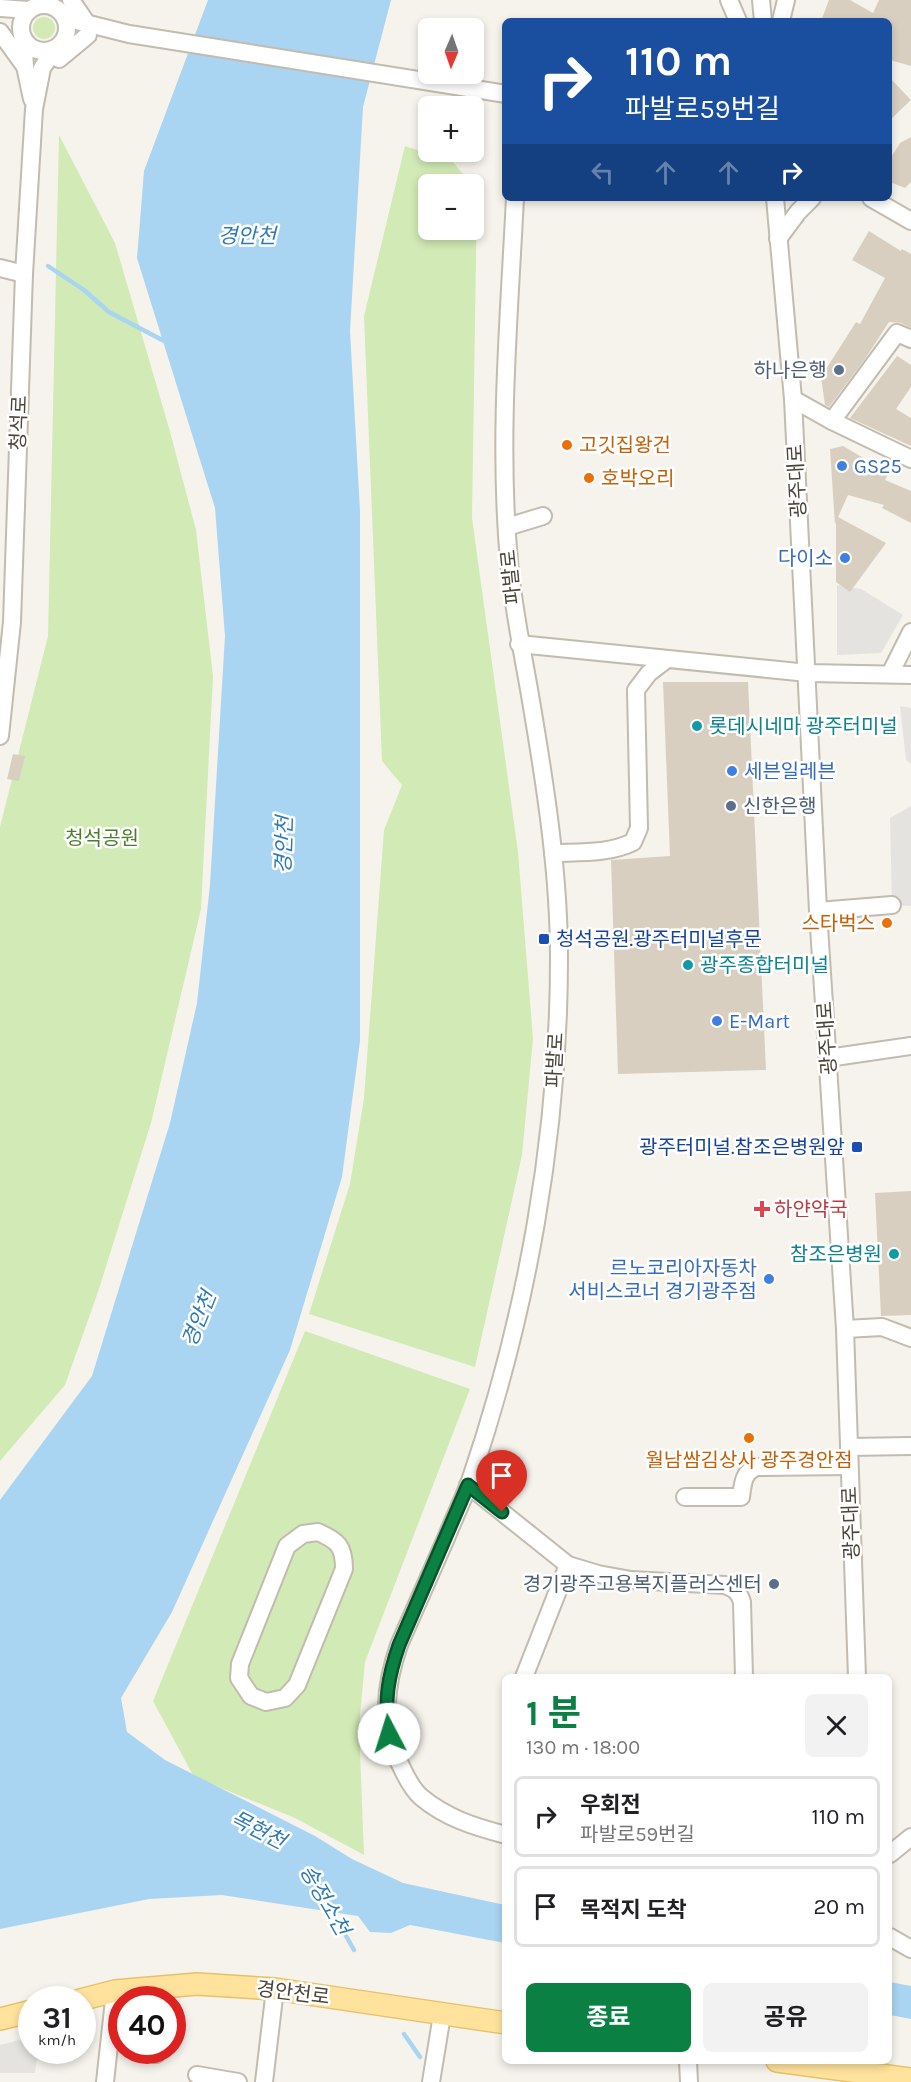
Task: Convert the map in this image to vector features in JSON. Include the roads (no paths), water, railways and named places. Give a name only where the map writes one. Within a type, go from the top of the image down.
[{"type":"main road","name":"경안천로","points":[[184,1986],[197,1984],[275,1989],[502,2022]]},
{"type":"main road","points":[[0,2019],[18,2014]]},
{"type":"main road","points":[[804,2064],[875,2072],[911,2079]]},
{"type":"street","points":[[0,5],[15,0]]},
{"type":"street","points":[[729,0],[737,18]]},
{"type":"street","points":[[761,0],[763,18]]},
{"type":"street","points":[[782,18],[786,0]]},
{"type":"street","points":[[0,5],[64,8],[91,30]]},
{"type":"street","points":[[34,109],[25,66],[22,34],[24,16],[35,6]]},
{"type":"street","points":[[34,109],[42,68],[66,35],[64,8]]},
{"type":"street","points":[[0,22],[22,34],[27,44],[41,51],[59,46],[91,30],[129,34],[502,94]]},
{"type":"street","points":[[38,89],[56,62],[91,30]]},
{"type":"street","points":[[0,32],[25,66]]},
{"type":"street","name":"청석로","points":[[0,736],[9,661],[7,570],[34,109]]},
{"type":"street","name":"파발로","points":[[502,1834],[459,1821],[419,1796],[407,1779],[396,1756],[389,1734],[386,1711],[390,1671],[399,1645],[468,1485],[492,1412],[517,1313],[543,1181],[555,1064],[559,958],[553,853],[549,809],[532,704],[519,644],[507,527],[504,445],[515,201]]},
{"type":"street","name":"광주대로","points":[[775,201],[793,399],[818,911],[845,1329],[857,1674]]},
{"type":"street","points":[[778,239],[809,201]]},
{"type":"street","points":[[876,201],[911,221]]},
{"type":"street","points":[[0,268],[24,274]]},
{"type":"street","points":[[832,421],[897,333],[911,339]]},
{"type":"street","points":[[793,399],[832,421],[911,459]]},
{"type":"street","points":[[507,527],[543,516]]},
{"type":"street","points":[[890,674],[911,632]]},
{"type":"street","points":[[519,644],[808,673],[911,675]]},
{"type":"street","points":[[553,853],[609,850],[623,848],[633,842],[639,828],[636,690],[649,673],[666,660]]},
{"type":"street","points":[[818,911],[892,905]]},
{"type":"street","points":[[828,1058],[911,1046]]},
{"type":"street","points":[[845,1329],[882,1327],[911,1338]]},
{"type":"street","points":[[849,1447],[911,1446]]},
{"type":"street","points":[[685,1497],[741,1497],[744,1477],[750,1470],[757,1467],[849,1466]]},
{"type":"street","points":[[468,1485],[568,1565],[598,1574],[631,1580],[725,1585],[734,1588],[742,1602],[744,1674]]},
{"type":"street","points":[[318,1532],[336,1540],[344,1556],[344,1569],[297,1685],[285,1698],[266,1702],[250,1696],[239,1678],[240,1664],[287,1546],[303,1534],[318,1532]]},
{"type":"street","points":[[525,1674],[568,1565]]},
{"type":"street","points":[[892,1852],[911,1836]]},
{"type":"street","points":[[892,1938],[911,1949]]},
{"type":"street","points":[[264,2082],[275,1989]]},
{"type":"street","points":[[431,2082],[442,2015]]},
{"type":"street","points":[[105,2082],[108,2062]]},
{"type":"street","points":[[688,2064],[689,2082]]},
{"type":"street","points":[[197,2075],[238,2082]]},
{"type":"water","name":"경안천","points":[[208,0],[391,0],[363,107],[350,331],[360,511],[360,1041],[342,1177],[290,1350],[172,1612],[121,1698],[127,1732],[165,1760],[315,1836],[352,1859],[403,1883],[502,1904],[502,1942],[410,1925],[391,1933],[370,1932],[358,1916],[222,1895],[149,1899],[0,1929],[0,1500],[92,1376],[170,1123],[197,1003],[210,885],[225,636],[215,508],[137,258],[144,171]]},
{"type":"water","points":[[892,1982],[911,1986],[911,2019],[892,2015]]},
{"type":"waterway","points":[[48,266],[84,290],[109,312],[166,342]]},
{"type":"waterway","name":"송정소천","points":[[330,1908],[354,1950]]},
{"type":"waterway","name":"송정소천","points":[[404,2034],[420,2057]]},
{"type":"place","name":"하나은행","points":[[839,370]]},
{"type":"place","name":"고깃집왕건","points":[[567,445]]},
{"type":"place","name":"GS25","points":[[842,466]]},
{"type":"place","name":"호박오리","points":[[589,478]]},
{"type":"place","name":"다이소","points":[[845,558]]},
{"type":"place","name":"롯데시네마 광주터미널","points":[[697,726]]},
{"type":"place","name":"세븐일레븐","points":[[732,771]]},
{"type":"place","name":"신한은행","points":[[731,806]]},
{"type":"place","name":"스타벅스","points":[[887,923]]},
{"type":"place","name":"청석공원.광주터미널후문","points":[[544,939]]},
{"type":"place","name":"광주종합터미널","points":[[688,965]]},
{"type":"place","name":"E-Mart","points":[[717,1021]]},
{"type":"place","name":"광주터미널.참조은병원앞","points":[[857,1147]]},
{"type":"place","name":"하얀약국","points":[[762,1209]]},
{"type":"place","name":"참조은병원","points":[[894,1254]]},
{"type":"place","name":"르노코리아자동차 서비스코너 경기광주점","points":[[769,1279]]},
{"type":"place","name":"월남쌈김상사 광주경안점","points":[[749,1438]]},
{"type":"place","name":"경기광주고용복지플러스센터","points":[[774,1584]]},
{"type":"park label","name":"청석공원","points":[[102,838]]},
{"type":"water label","name":"목현천","points":[[258,1830]]}]
